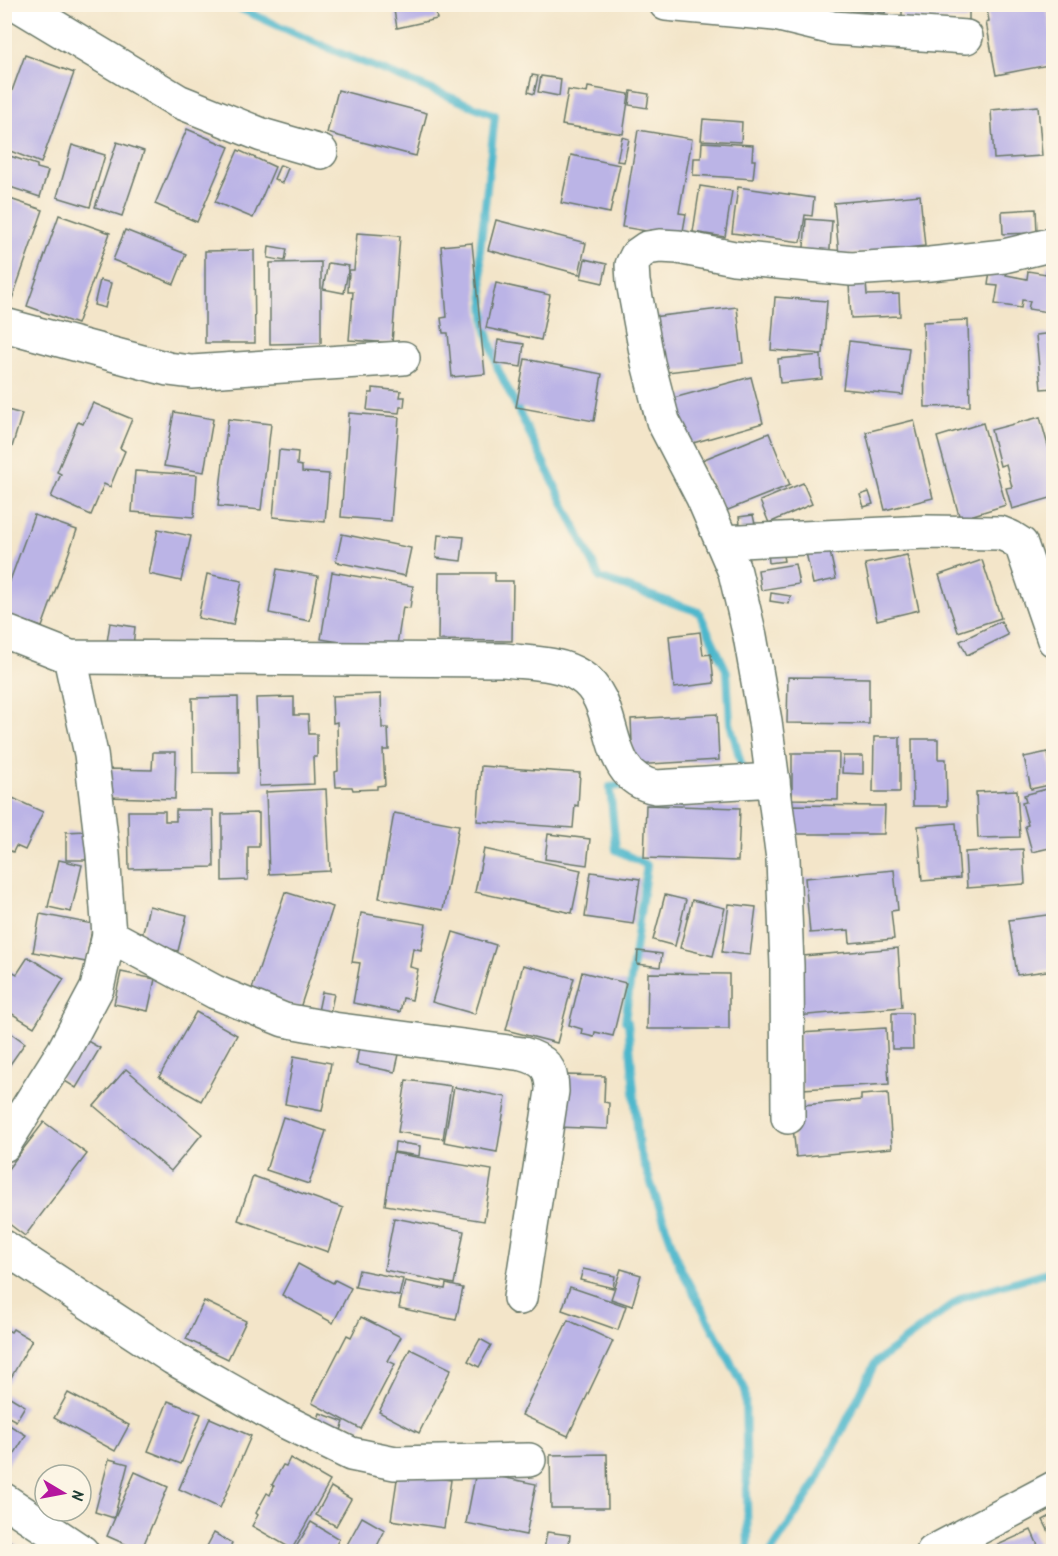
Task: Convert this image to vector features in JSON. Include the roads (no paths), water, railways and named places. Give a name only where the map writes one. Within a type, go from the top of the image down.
[{"type":"street","points":[[17,4],[178,101],[262,135],[321,152]]},
{"type":"street","points":[[666,4],[775,14],[833,16],[966,37]]},
{"type":"street","points":[[788,1117],[788,966],[783,859],[765,721],[735,572],[703,498],[663,421],[648,363],[632,266],[637,255],[647,248],[660,246],[678,247],[734,258],[851,269],[1004,256],[1053,244]]},
{"type":"street","points":[[4,325],[168,369],[192,372],[403,358]]},
{"type":"street","points":[[722,542],[926,532],[1000,533],[1021,544],[1053,640]]},
{"type":"street","points":[[4,631],[70,657],[504,660],[564,668],[582,677],[595,689],[606,714],[615,746],[626,771],[635,780],[656,787],[773,780]]},
{"type":"street","points":[[4,1145],[64,1050],[97,988],[109,935],[103,854],[91,754],[70,657]]},
{"type":"street","points":[[109,935],[215,992],[284,1020],[333,1029],[523,1054],[537,1058],[546,1066],[552,1078],[552,1091],[520,1298]]},
{"type":"street","points":[[4,1247],[173,1358],[284,1421],[351,1454],[395,1463],[529,1460]]},
{"type":"street","points":[[933,1551],[1053,1488]]},
{"type":"street","points":[[4,1500],[82,1551]]},
{"type":"waterway","points":[[230,4],[330,49],[495,115],[480,251],[486,327],[498,369],[600,578],[699,612],[727,672],[730,723],[743,771],[738,772]]},
{"type":"waterway","points":[[630,785],[610,787],[616,850],[647,865],[625,1021],[628,1022],[639,1149],[680,1267],[745,1389],[748,1552]]},
{"type":"waterway","points":[[771,1552],[816,1483],[875,1363],[963,1297],[1054,1270]]}]
